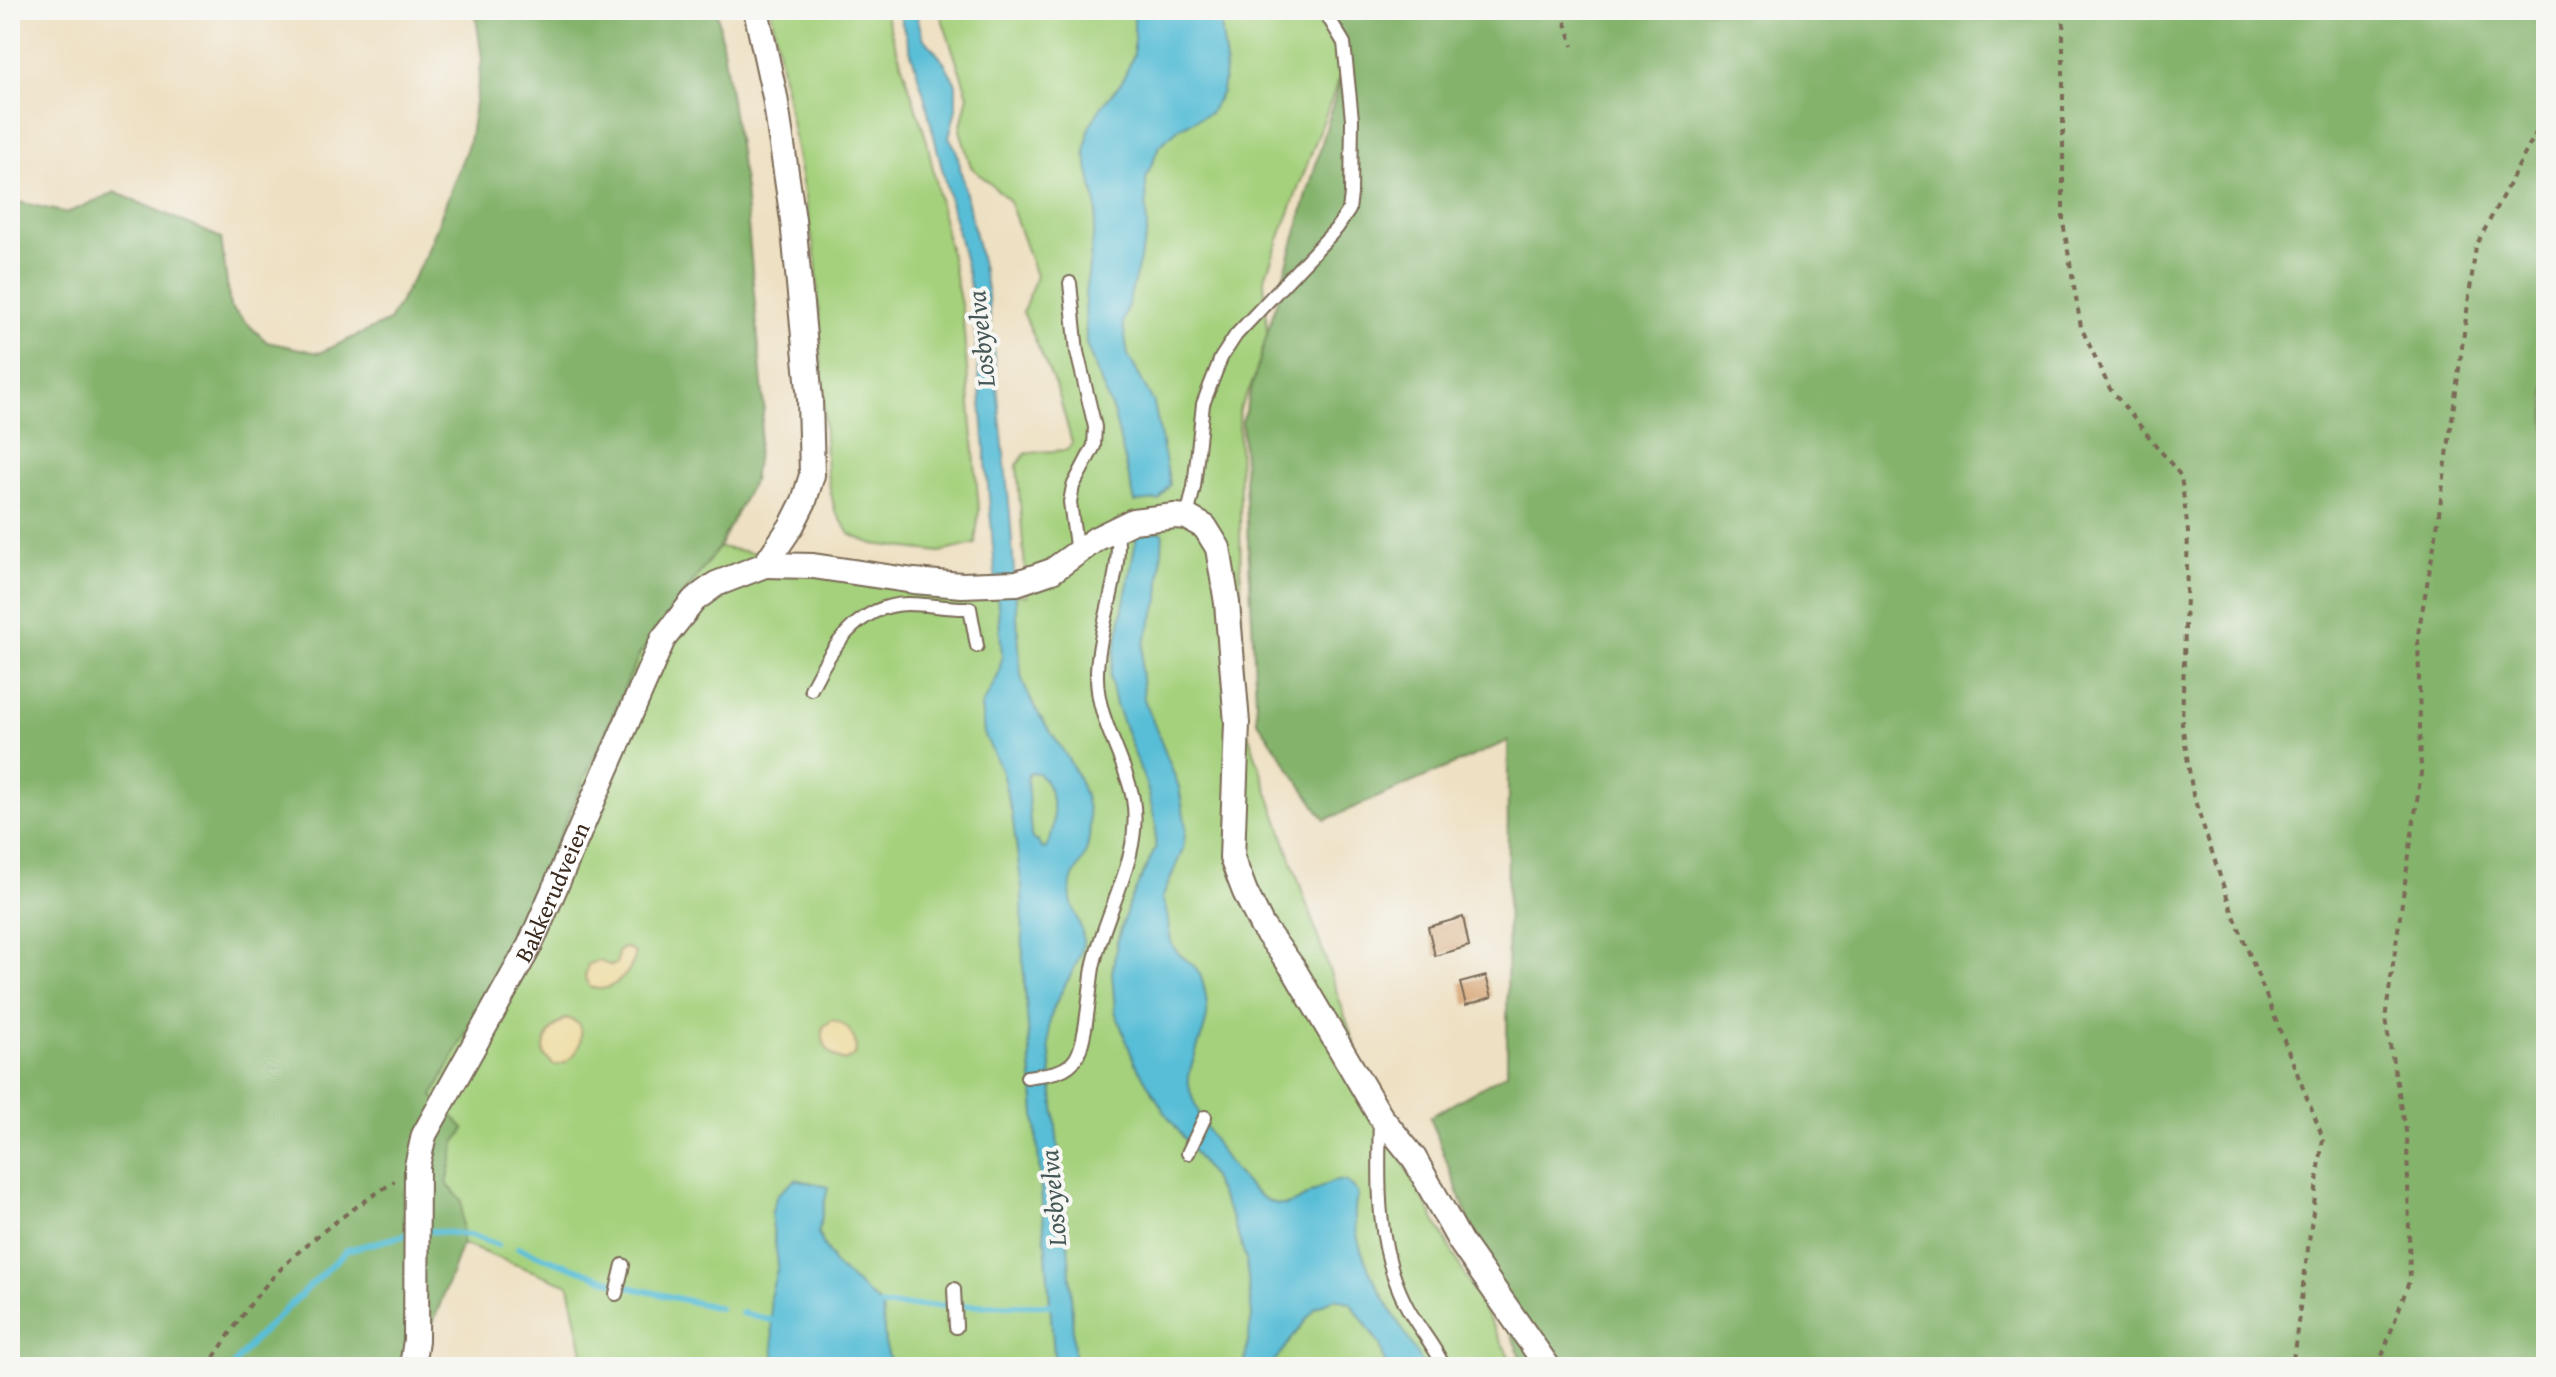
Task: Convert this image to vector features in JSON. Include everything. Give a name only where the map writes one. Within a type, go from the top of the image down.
[{"type":"street","points":[[756,10],[775,97],[793,220],[810,400],[812,475],[792,525],[765,565]]},
{"type":"street","points":[[765,565],[813,566],[914,581],[974,585],[1017,583],[1052,571],[1116,527],[1150,517],[1187,517],[1205,527],[1218,548],[1227,603],[1237,723],[1232,858],[1262,926],[1293,968],[1380,1116],[1414,1158],[1460,1241],[1548,1367]]},
{"type":"street","name":"Bakkerudveien","points":[[412,1367],[416,1340],[417,1166],[424,1135],[530,945],[663,639],[694,600],[716,584],[765,565]]},
{"type":"lane","points":[[1187,517],[1194,487],[1203,404],[1221,358],[1236,335],[1337,228],[1349,210],[1352,134],[1344,43],[1324,10]]},
{"type":"lane","points":[[1070,283],[1077,352],[1095,427],[1094,446],[1073,486],[1070,502],[1077,553]]},
{"type":"lane","points":[[1027,1077],[1059,1071],[1070,1065],[1078,1054],[1098,947],[1135,833],[1133,799],[1103,717],[1097,679],[1100,639],[1119,552],[1116,527]]},
{"type":"lane","points":[[974,585],[970,608],[977,646]]},
{"type":"lane","points":[[811,689],[827,654],[846,632],[868,614],[886,607],[909,604],[970,608]]},
{"type":"lane","points":[[1380,1116],[1380,1208],[1391,1271],[1406,1307],[1444,1367]]},
{"type":"lane","points":[[1188,1153],[1205,1117]]},
{"type":"lane","points":[[616,1294],[623,1265]]},
{"type":"lane","points":[[954,1289],[956,1327]]},
{"type":"path","points":[[1562,10],[1573,46]]},
{"type":"path","points":[[2065,10],[2063,222],[2081,327],[2110,389],[2181,476],[2188,532],[2182,724],[2193,795],[2229,903],[2323,1138],[2292,1367]]},
{"type":"path","points":[[2378,1367],[2410,1279],[2407,1136],[2385,1019],[2421,773],[2418,634],[2436,535],[2476,246],[2546,114]]},
{"type":"path","points":[[207,1367],[261,1291],[301,1250],[338,1219],[417,1166]]},
{"type":"green space","points":[[455,10],[717,10],[745,190],[764,407],[753,481],[719,547],[639,655],[508,952],[433,1096],[465,1129],[455,1143],[447,1184],[462,1201],[462,1244],[421,1356],[402,1367],[10,1367],[10,200],[67,213],[115,192],[221,238],[230,307],[267,342],[319,353],[389,321],[426,255],[469,142],[482,59],[476,16]]},
{"type":"green space","points":[[771,10],[884,10],[927,141],[962,310],[979,510],[975,544],[940,552],[873,544],[851,535],[835,511],[827,474],[816,260]]},
{"type":"green space","points":[[939,10],[1325,10],[1345,63],[1264,280],[1268,352],[1239,409],[1242,716],[1381,1121],[1515,1367],[586,1367],[569,1285],[462,1244],[462,1201],[447,1184],[455,1143],[432,1096],[508,952],[639,655],[719,547],[1027,596],[1017,465],[1026,453],[1067,450],[1072,443],[1058,392],[1023,312],[1036,276],[1009,200],[971,167],[960,130],[968,95]]},
{"type":"green space","points":[[1325,10],[2546,10],[2546,1367],[1524,1367],[1430,1117],[1507,1073],[1508,741],[1325,820],[1257,720],[1242,421],[1345,63]]},
{"type":"sand","points":[[623,948],[635,954],[625,975],[605,988],[590,987],[585,978],[588,964],[599,961],[612,966],[617,963],[618,952]]},
{"type":"sand","points":[[567,1018],[578,1023],[580,1044],[567,1061],[554,1065],[544,1055],[545,1043],[553,1028]]},
{"type":"sand","points":[[832,1020],[843,1024],[854,1038],[855,1055],[845,1061],[830,1053],[823,1039],[823,1027]]},
{"type":"water","name":"Losbyelva","points":[[898,10],[915,10],[923,37],[944,62],[956,84],[956,109],[949,137],[956,149],[987,289],[1010,513],[1021,675],[1036,710],[1075,772],[1089,815],[1088,846],[1072,881],[1070,893],[1082,933],[1082,949],[1054,1006],[1049,1032],[1069,1248],[1075,1367],[1055,1367],[1023,964],[1022,889],[1012,814],[1001,769],[984,734],[981,707],[998,676],[1002,656],[973,304],[924,95]],"holes":[[[1029,773],[1038,773],[1048,788],[1053,809],[1052,831],[1045,849],[1031,836],[1027,779]]]},
{"type":"water","points":[[1134,10],[1219,10],[1226,63],[1222,92],[1210,113],[1181,127],[1159,146],[1146,179],[1147,233],[1123,323],[1128,355],[1154,403],[1170,484],[1159,500],[1135,502],[1114,415],[1086,344],[1085,295],[1097,209],[1085,152],[1090,125],[1122,82],[1134,54]]},
{"type":"water","points":[[1163,532],[1159,600],[1144,644],[1141,669],[1144,699],[1179,787],[1186,827],[1183,849],[1162,899],[1173,946],[1198,971],[1207,1007],[1205,1025],[1190,1073],[1191,1094],[1201,1117],[1235,1171],[1256,1193],[1270,1202],[1293,1203],[1333,1182],[1342,1181],[1351,1185],[1358,1195],[1355,1215],[1365,1260],[1424,1367],[1386,1367],[1380,1345],[1351,1303],[1336,1298],[1316,1307],[1270,1367],[1244,1367],[1252,1316],[1246,1259],[1231,1216],[1210,1174],[1164,1111],[1134,1061],[1115,1011],[1112,973],[1117,942],[1128,906],[1155,849],[1156,825],[1147,787],[1116,705],[1110,677],[1137,535]]},
{"type":"water","points":[[796,1179],[828,1187],[818,1234],[834,1264],[882,1306],[885,1343],[892,1367],[775,1367],[770,1297],[778,1265],[771,1214],[777,1195]]},
{"type":"building","points":[[1463,917],[1469,946],[1435,956],[1428,927]]},
{"type":"building","points":[[1486,976],[1492,997],[1466,1005],[1460,983]]},
{"type":"waterway","points":[[424,1230],[470,1235],[498,1245]]},
{"type":"waterway","points":[[232,1367],[252,1342],[347,1250],[410,1234]]},
{"type":"waterway","points":[[518,1248],[624,1286],[719,1308]]},
{"type":"waterway","points":[[882,1306],[1059,1305]]},
{"type":"waterway","points":[[742,1313],[771,1320]]}]
